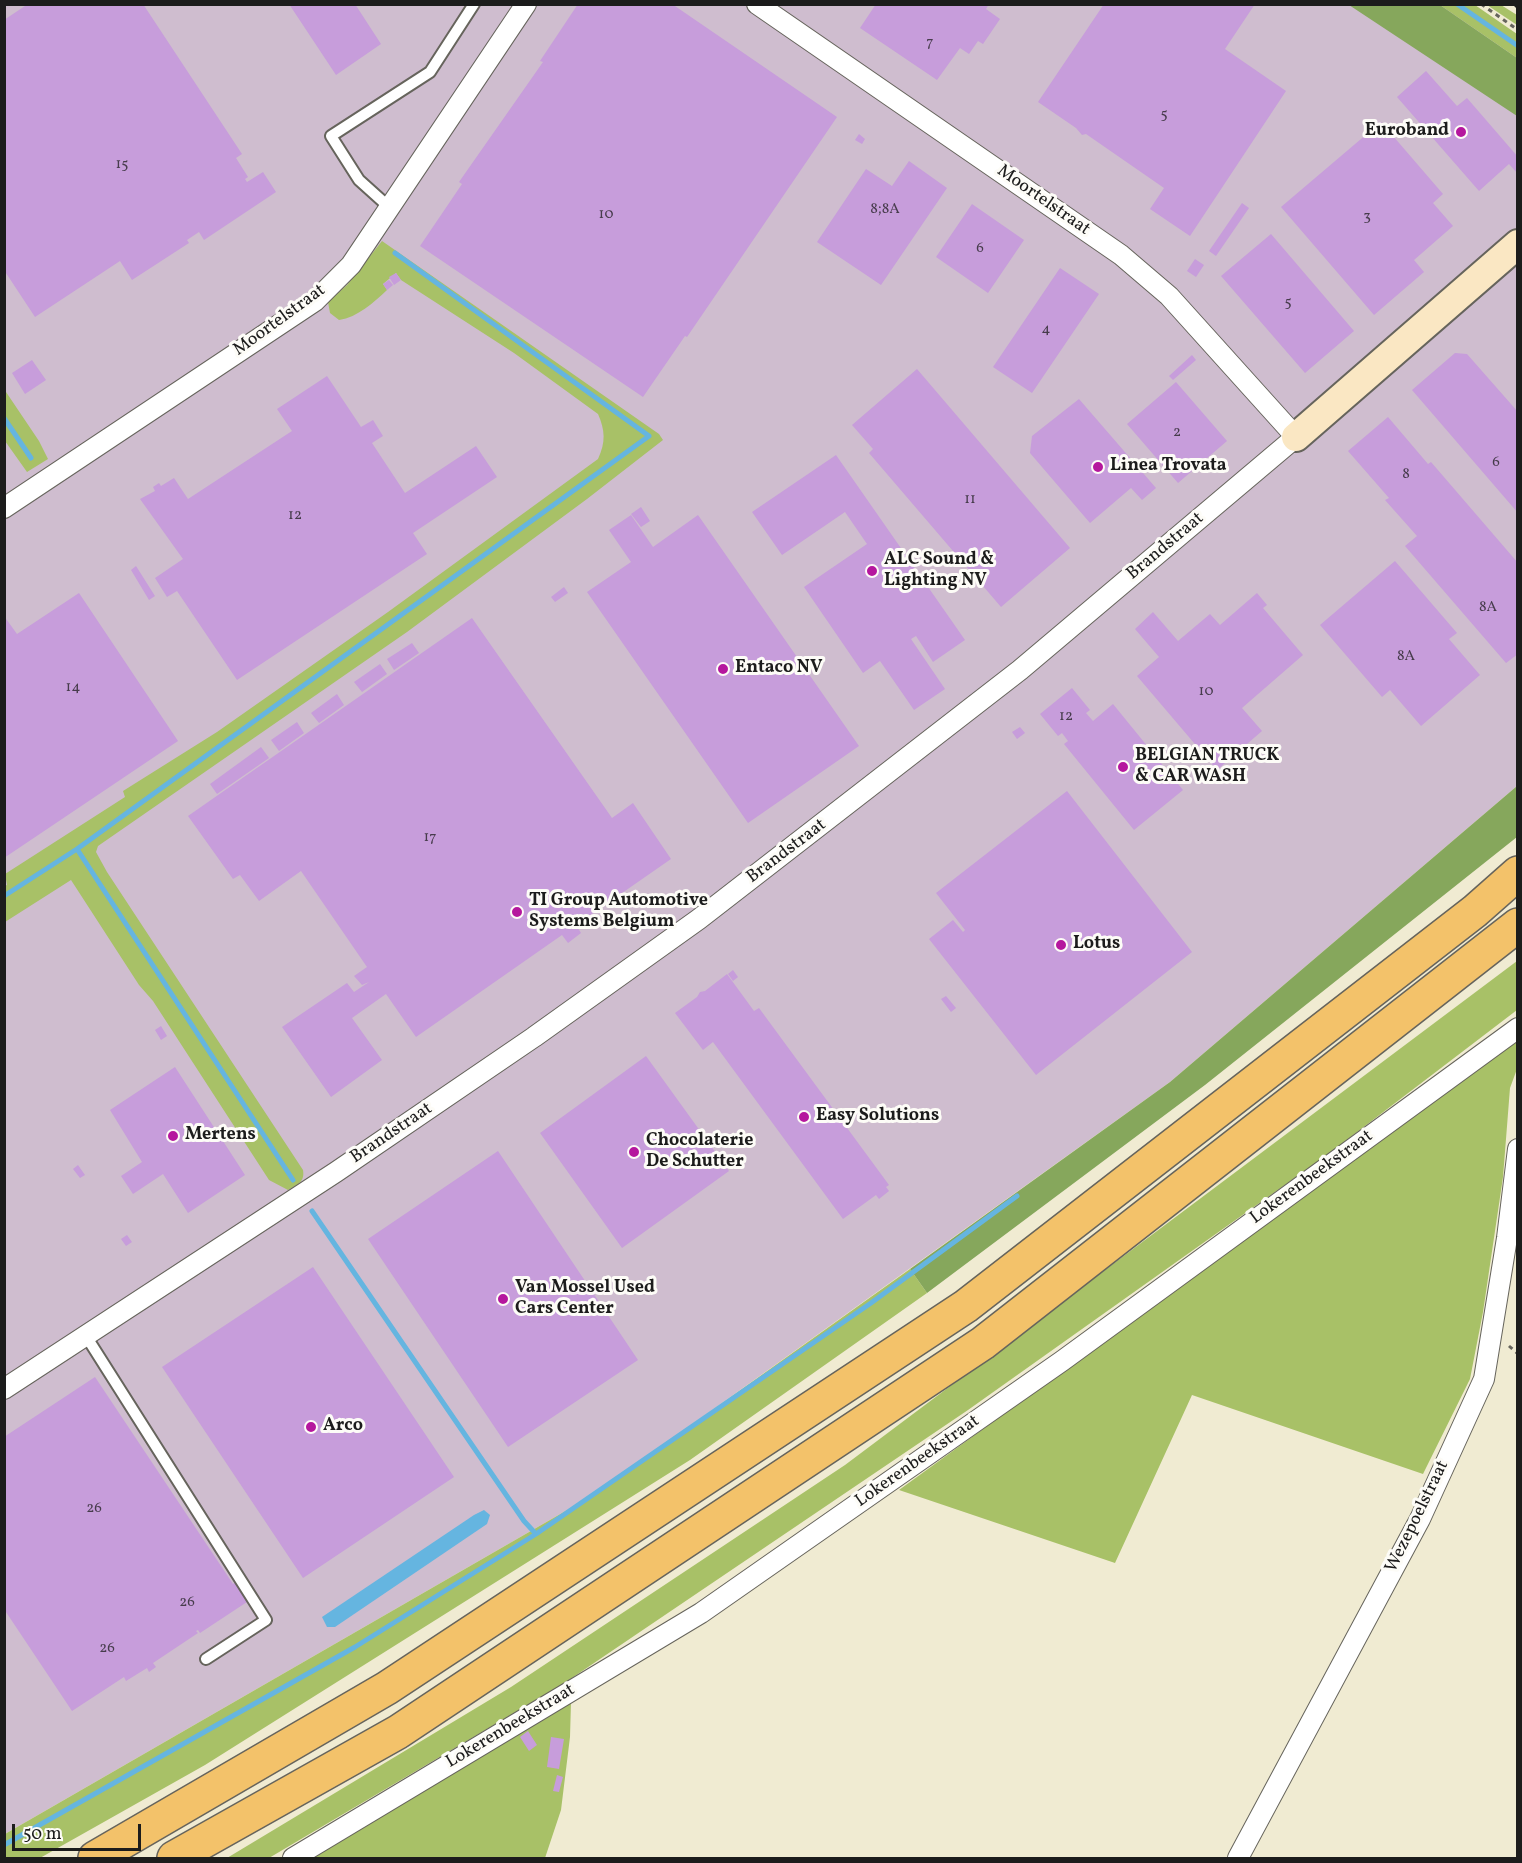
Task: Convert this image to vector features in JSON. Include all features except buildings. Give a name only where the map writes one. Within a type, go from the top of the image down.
[{"type":"highway","points":[[95,1858],[387,1688],[966,1306],[1474,911],[1518,873]]},
{"type":"highway","points":[[174,1858],[398,1732],[983,1342],[1518,925]]},
{"type":"street","name":"Moortelstraat","points":[[4,508],[315,301],[351,265],[526,4]]},
{"type":"street","name":"Moortelstraat","points":[[757,4],[1121,255],[1168,296],[1296,437]]},
{"type":"street","name":"Brandstraat","points":[[4,1389],[402,1127],[534,1037],[699,919],[1020,670],[1296,437],[1518,244]]},
{"type":"street","name":"Lokerenbeekstraat","points":[[293,1858],[701,1613],[1062,1361],[1518,1028]]},
{"type":"street","name":"Wezepoelstraat","points":[[1238,1858],[1420,1519],[1484,1379],[1507,1238],[1518,1149]]},
{"type":"lane","points":[[389,207],[359,180],[331,136],[430,72],[474,4]]},
{"type":"lane","points":[[86,1336],[266,1620],[206,1659]]},
{"type":"path","points":[[1481,4],[1518,30]]},
{"type":"shaded area","points":[[1439,4],[1517,58],[1517,786],[1170,1082],[595,1494],[5,1834],[5,5]]},
{"type":"green space","points":[[1349,5],[1440,5],[1517,58],[1517,116]]},
{"type":"green space","points":[[1440,5],[1475,5],[1517,34],[1517,58]]},
{"type":"green space","points":[[1487,5],[1501,5],[1517,15],[1517,25]]},
{"type":"green space","points":[[382,241],[659,434],[663,440],[407,632],[98,846],[96,852],[107,872],[303,1170],[302,1180],[288,1190],[269,1180],[71,880],[5,922],[4,886],[7,885],[5,874],[125,797],[123,791],[217,732],[388,612],[598,459],[604,436],[598,414],[514,353],[401,280],[396,273],[383,284],[387,290],[359,313],[339,320],[330,313],[328,302],[347,285]]},
{"type":"green space","points":[[4,389],[39,441],[48,459],[27,472],[5,441]]},
{"type":"green space","points":[[1517,786],[1517,837],[1205,1085],[927,1293],[910,1269],[1170,1082]]},
{"type":"green space","points":[[1517,961],[1517,1010],[1327,1155],[968,1410],[563,1684],[269,1858],[227,1858],[511,1687],[845,1465]]},
{"type":"green space","points":[[1517,1035],[1517,1069],[1510,1088],[1503,1177],[1483,1312],[1470,1379],[1423,1474],[1192,1395],[1115,1563],[899,1490],[1293,1204]]},
{"type":"green space","points":[[910,1269],[927,1293],[690,1460],[205,1765],[40,1858],[5,1858],[5,1834],[595,1494]]},
{"type":"green space","points":[[571,1702],[570,1737],[561,1810],[545,1858],[308,1858]]},
{"type":"water","points":[[484,1510],[490,1515],[487,1524],[335,1627],[327,1627],[322,1617]]},
{"type":"waterway","points":[[1457,4],[1518,46]]},
{"type":"waterway","points":[[4,896],[77,849],[649,436],[395,253]]},
{"type":"waterway","points":[[4,418],[31,458]]},
{"type":"waterway","points":[[77,849],[293,1180]]},
{"type":"waterway","points":[[536,1534],[871,1303],[1017,1196]]},
{"type":"waterway","points":[[4,1845],[355,1647],[536,1534],[524,1521],[312,1211]]},
{"type":"place","name":"Euroband","points":[[1461,132]]},
{"type":"place","name":"Linea Trovata","points":[[1098,467]]},
{"type":"place","name":"ALC Sound & Lighting NV","points":[[872,571]]},
{"type":"place","name":"Entaco NV","points":[[723,669]]},
{"type":"place","name":"BELGIAN TRUCK & CAR WASH","points":[[1123,767]]},
{"type":"place","name":"TI Group Automotive Systems Belgium","points":[[517,912]]},
{"type":"place","name":"Lotus","points":[[1061,945]]},
{"type":"place","name":"Easy Solutions","points":[[804,1117]]},
{"type":"place","name":"Mertens","points":[[173,1136]]},
{"type":"place","name":"Chocolaterie De Schutter","points":[[634,1152]]},
{"type":"place","name":"Van Mossel Used Cars Center","points":[[503,1299]]},
{"type":"place","name":"Arco","points":[[311,1427]]}]
